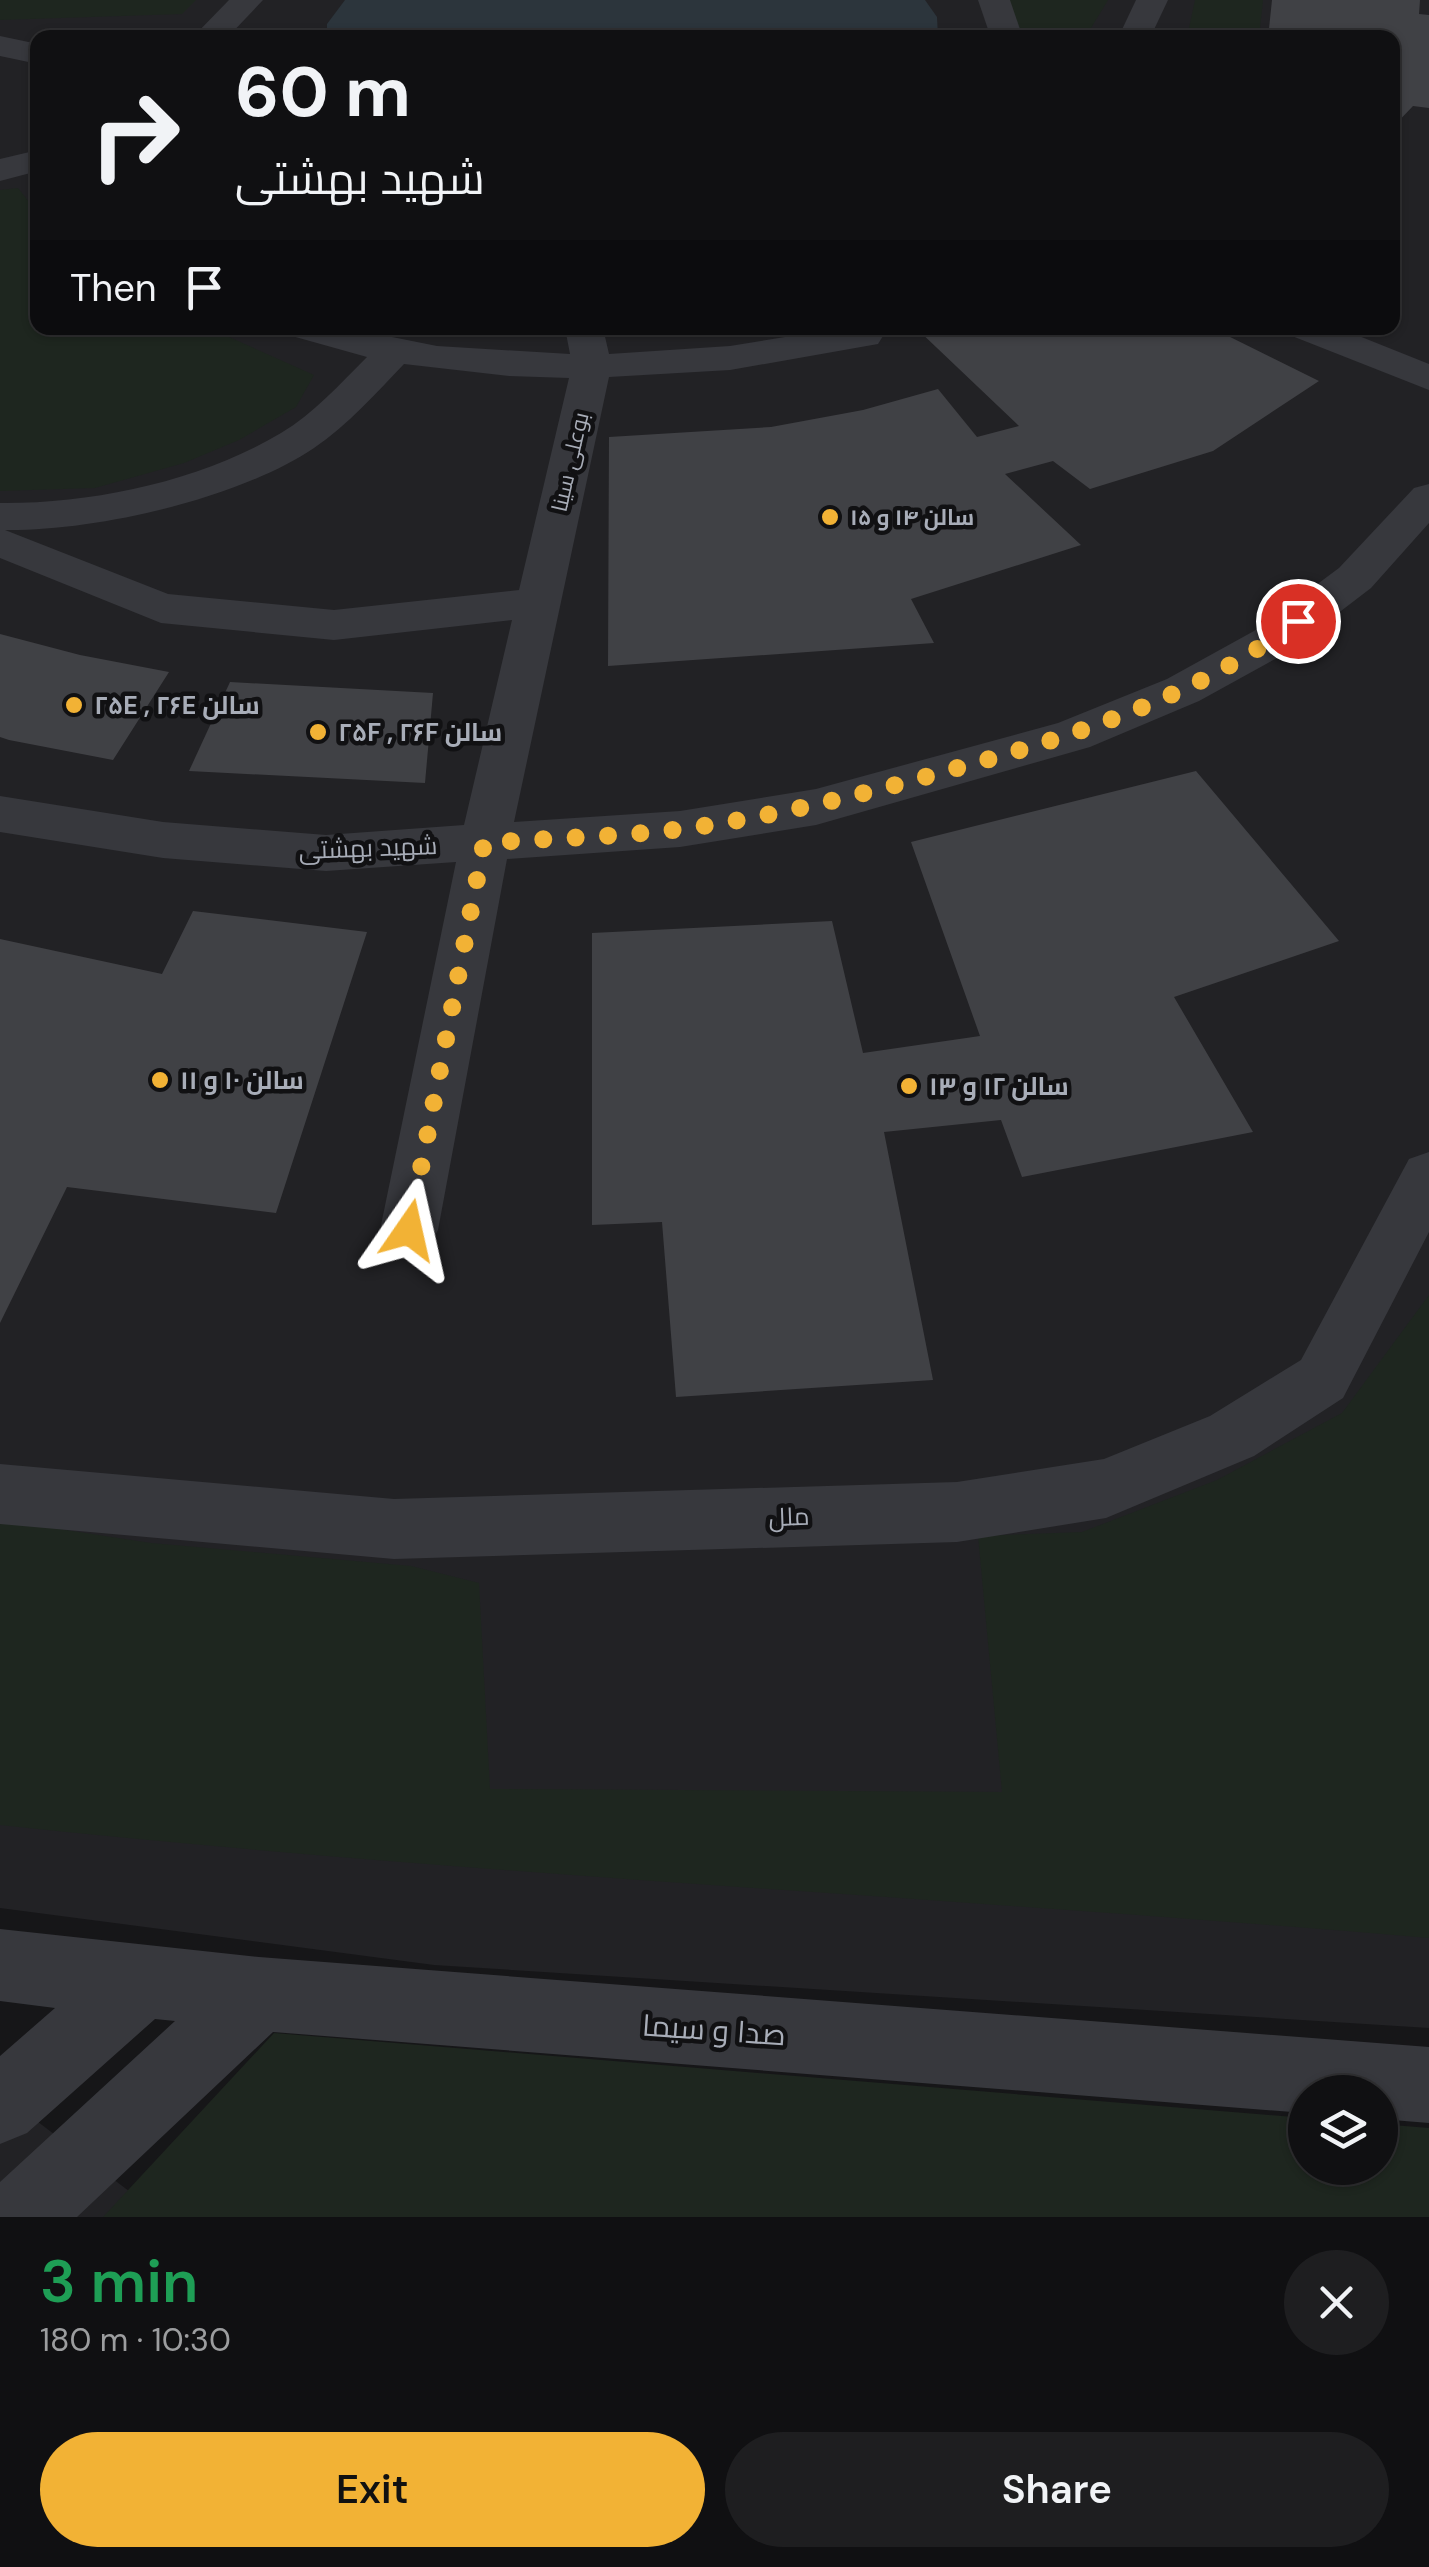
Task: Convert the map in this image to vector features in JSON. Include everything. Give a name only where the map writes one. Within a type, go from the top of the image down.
[{"type":"lane","points":[[216,30],[246,0]]},
{"type":"lane","points":[[994,0],[1004,30]]},
{"type":"lane","points":[[1138,30],[1152,0]]},
{"type":"lane","points":[[0,46],[30,54]]},
{"type":"lane","points":[[0,66],[30,58]]},
{"type":"lane","points":[[0,170],[30,162]]},
{"type":"lane","points":[[330,335],[393,353],[588,346],[652,364],[789,351],[863,335]]},
{"type":"lane","points":[[1323,335],[1429,378]]},
{"type":"lane","name":"بوعلی سینا","points":[[409,1230],[484,843],[538,603],[588,346]]},
{"type":"lane","points":[[0,516],[103,505],[209,481],[296,442],[393,353]]},
{"type":"lane","name":"شهید بهشتی","points":[[0,814],[163,840],[326,853],[680,829],[816,807],[1073,735],[1183,690],[1270,642],[1356,578],[1429,498]]},
{"type":"lane","points":[[0,542],[161,608],[334,625],[538,603]]},
{"type":"lane","name":"ملل","points":[[0,1494],[394,1529],[958,1512],[1106,1488],[1232,1436],[1322,1379],[1429,1176]]},
{"type":"lane","name":"صدا و سیما","points":[[0,1965],[259,1994],[1429,2086]]},
{"type":"lane","points":[[0,2106],[141,1982]]},
{"type":"lane","points":[[23,2212],[259,1994]]},
{"type":"shaded area","points":[[0,0],[1429,0],[1429,2028],[434,1965],[0,1908]]},
{"type":"shaded area","points":[[0,0],[196,0],[182,14],[0,20]]},
{"type":"shaded area","points":[[345,0],[925,0],[937,17],[938,30],[327,30],[327,24]]},
{"type":"shaded area","points":[[1003,0],[1108,0],[1090,30],[1014,30]]},
{"type":"shaded area","points":[[1195,0],[1263,0],[1260,30],[1189,28]]},
{"type":"shaded area","points":[[18,188],[30,203],[30,335],[225,335],[314,375],[296,407],[239,440],[184,463],[95,488],[0,491],[0,190]]},
{"type":"shaded area","points":[[1429,1295],[1429,1938],[357,1858],[0,1825],[0,1520],[151,1543],[411,1566],[479,1583],[490,1789],[1002,1792],[978,1536],[1082,1532],[1217,1480],[1342,1413]]},
{"type":"shaded area","points":[[274,2033],[1288,2117],[1288,2185],[1398,2185],[1398,2125],[1429,2128],[1429,2217],[103,2217]]},
{"type":"shaded area","points":[[0,2093],[163,2217],[0,2217]]},
{"type":"building","points":[[1272,0],[1420,0],[1419,14],[1429,15],[1429,108],[1413,106],[1400,120],[1400,30],[1269,30]]},
{"type":"building","name":"سالن ۱۴ و ۱۵","points":[[923,335],[1226,335],[1319,381],[1213,451],[1090,489],[1053,461],[1005,474],[1081,545],[911,599],[934,643],[608,666],[609,437],[771,427],[863,410],[938,389],[977,437],[1019,426]]},
{"type":"building","name":"۲۵E , ۲۶E سالن","points":[[0,634],[169,672],[113,760],[9,740],[0,737]]},
{"type":"building","name":"۲۵F , ۲۶F سالن","points":[[230,682],[433,693],[425,783],[189,771]]},
{"type":"building","name":"سالن ۱۲ و ۱۳","points":[[1196,771],[1339,941],[1174,997],[1253,1132],[1022,1177],[1001,1120],[884,1132],[933,1380],[676,1397],[662,1222],[592,1225],[592,933],[832,921],[863,1053],[980,1036],[911,842]]},
{"type":"building","name":"سالن ۱۰ و ۱۱","points":[[193,911],[367,932],[276,1213],[67,1187],[0,1323],[0,939],[162,974]]},
{"type":"place","name":"سالن ۱۴ و ۱۵","points":[[830,517]]},
{"type":"place","name":"۲۵E , ۲۶E سالن","points":[[74,705]]},
{"type":"place","name":"۲۵F , ۲۶F سالن","points":[[318,732]]},
{"type":"place","name":"سالن ۱۰ و ۱۱","points":[[160,1080]]},
{"type":"place","name":"سالن ۱۲ و ۱۳","points":[[909,1086]]},
{"type":"route","points":[[409,1230],[484,843],[680,829],[816,807],[1073,735],[1183,690],[1270,642],[1298,621]]}]
